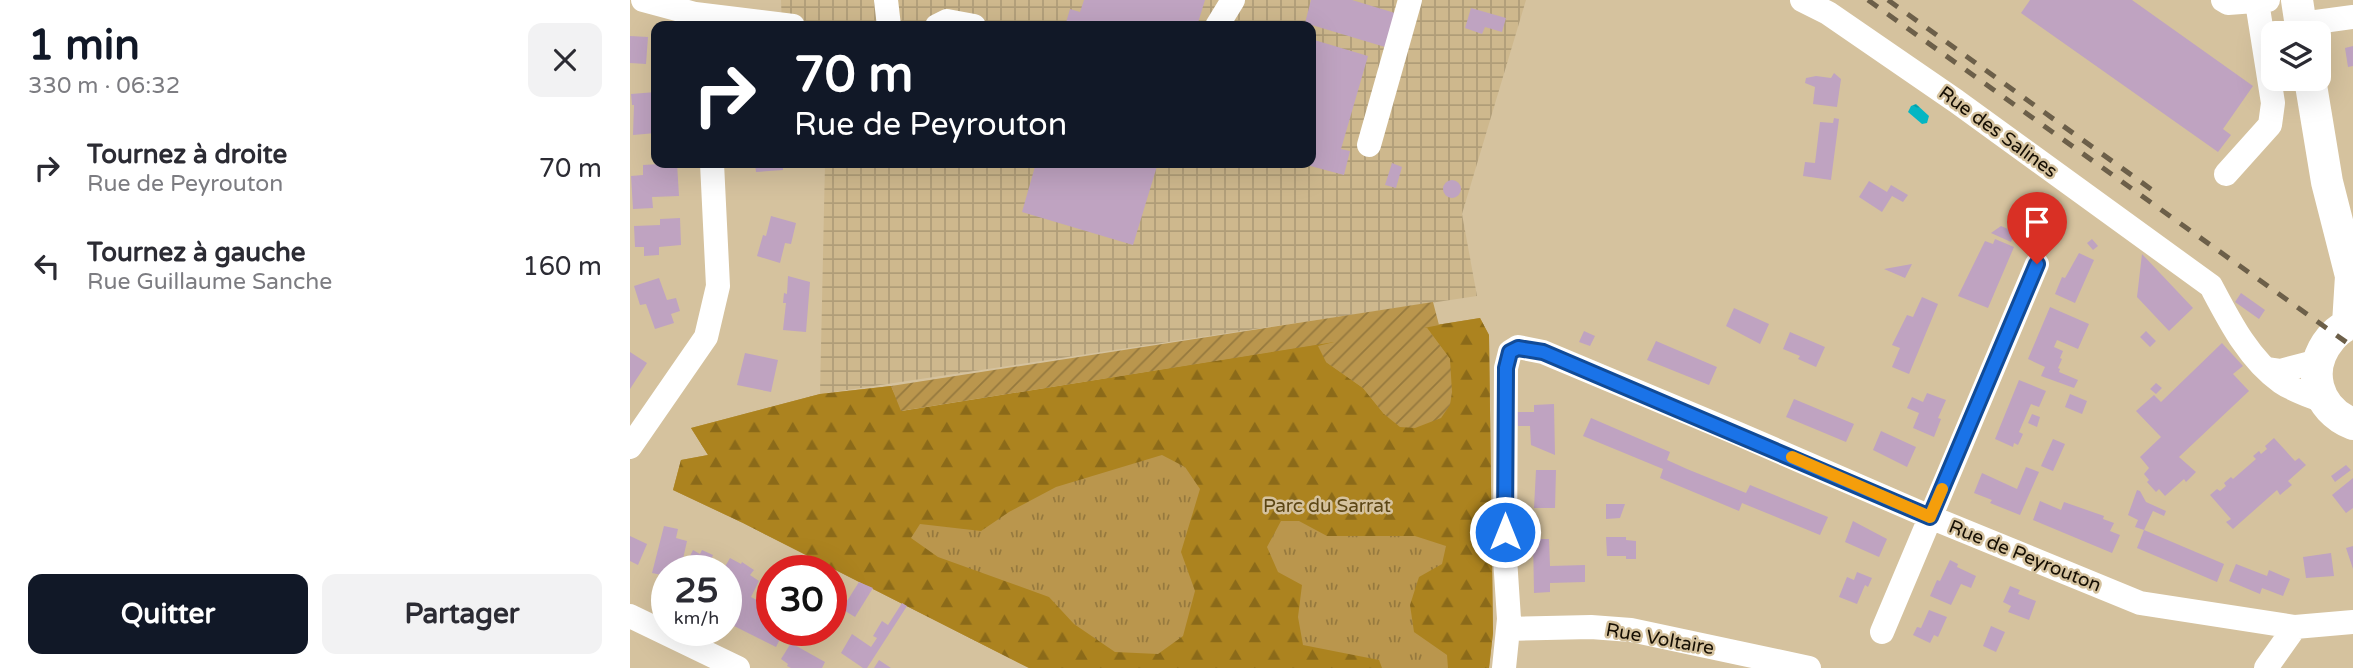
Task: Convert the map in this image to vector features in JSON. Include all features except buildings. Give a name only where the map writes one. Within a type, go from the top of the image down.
[{"type":"main road","points":[[2312,91],[2327,182],[2352,277],[2351,323],[2329,341],[2318,361],[2316,376],[2325,402],[2334,412],[2353,424]]},
{"type":"street","points":[[643,0],[703,14],[756,21]]},
{"type":"street","points":[[886,0],[888,21]]},
{"type":"street","points":[[1220,21],[1233,0]]},
{"type":"street","points":[[1369,145],[1410,0]]},
{"type":"street","name":"Rue des Salines","points":[[1802,0],[1828,13],[1956,101],[2211,286],[2230,322],[2266,369],[2281,383],[2325,402]]},
{"type":"street","points":[[2223,0],[2228,3],[2263,1],[2273,103],[2270,125],[2226,174]]},
{"type":"street","points":[[2300,19],[2353,17]]},
{"type":"street","points":[[630,447],[706,337],[718,286],[712,168]]},
{"type":"street","points":[[1882,632],[2037,264]]},
{"type":"street","name":"Rue de Peyrouton","points":[[1508,629],[1505,558],[1506,368],[1510,352],[1518,348],[1543,352],[1930,517],[2140,603],[2295,627],[2353,622]]},
{"type":"street","points":[[2266,369],[2287,370],[2318,361]]},
{"type":"street","points":[[630,616],[738,668]]},
{"type":"street","name":"Rue Voltaire","points":[[1508,629],[1591,627],[1631,630],[1810,668]]},
{"type":"street","points":[[2266,668],[2295,627]]},
{"type":"street","points":[[1504,668],[1508,629]]},
{"type":"shaded area","points":[[781,0],[1526,0],[1462,214],[1477,296],[820,394],[825,168],[1316,168],[1316,21],[782,21]]},
{"type":"green space","points":[[1433,302],[1439,325],[1424,328],[1427,328],[1450,359],[1452,392],[1450,405],[1441,418],[1415,428],[1400,427],[1384,414],[1363,388],[1326,362],[1318,346],[1334,342],[901,411],[891,386]]},
{"type":"green space","name":"Parc du Sarrat","points":[[1480,318],[1489,335],[1493,633],[1489,668],[1029,668],[847,576],[847,555],[806,555],[673,490],[681,460],[708,455],[691,428],[820,394],[891,386],[902,411]]},
{"type":"green space","name":"Parc du Sarrat","points":[[1480,318],[1489,335],[1493,633],[1489,668],[1448,668],[1447,655],[1414,632],[1410,605],[1419,577],[1442,564],[1446,546],[1415,536],[1327,536],[1299,521],[1281,521],[1267,547],[1278,572],[1302,585],[1298,617],[1303,645],[1379,660],[1382,668],[1029,668],[847,576],[847,555],[806,555],[673,490],[681,460],[708,455],[691,428],[820,394],[891,386],[902,411]],"holes":[[[1427,328],[1450,359],[1384,414],[1363,388],[1326,362]],[[1162,455],[1185,467],[1200,489],[1181,552],[1195,591],[1183,636],[1158,654],[1115,652],[1074,624],[1049,597],[938,557],[911,538],[920,524],[981,531],[1009,512],[1056,487]]]},
{"type":"water","points":[[1916,104],[1929,116],[1927,123],[1922,124],[1908,112],[1911,106]]},
{"type":"railway","points":[[1868,0],[2353,347]]},
{"type":"railway","points":[[1888,0],[2155,192]]},
{"type":"slow traffic","points":[[1792,457],[1930,517],[1942,489]]},
{"type":"route","points":[[1505,532],[1506,368],[1510,352],[1518,348],[1543,352],[1930,517],[2037,264]]}]
